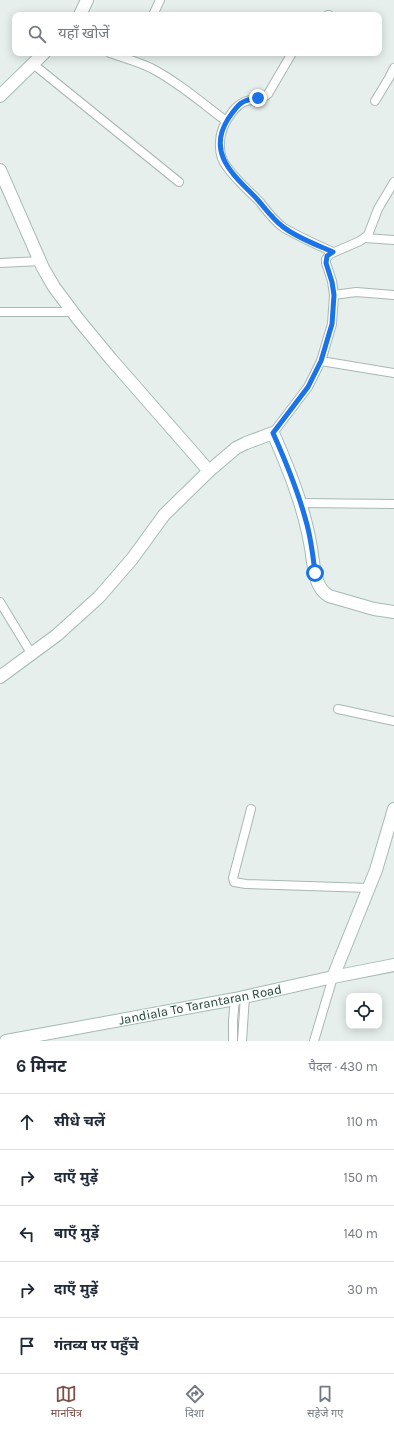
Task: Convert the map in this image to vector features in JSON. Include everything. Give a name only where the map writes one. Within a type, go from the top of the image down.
[{"type":"street","points":[[81,12],[87,0]]},
{"type":"street","points":[[154,12],[160,0]]},
{"type":"street","points":[[0,96],[41,56]]},
{"type":"street","points":[[129,56],[179,85],[226,121]]},
{"type":"street","points":[[290,56],[268,94],[264,97],[250,99],[239,104],[226,121],[220,138],[220,148],[223,160],[228,168],[282,227],[333,252]]},
{"type":"street","points":[[33,64],[179,182]]},
{"type":"street","points":[[375,101],[394,68]]},
{"type":"street","points":[[0,170],[3,187],[54,287],[72,312],[111,359],[209,471]]},
{"type":"street","points":[[365,238],[370,231],[378,209],[394,182]]},
{"type":"street","points":[[0,677],[57,635],[99,597],[132,559],[164,515],[209,471],[236,448],[273,433],[308,387],[321,361],[332,324],[334,295],[332,282],[326,263],[327,256],[365,238],[394,240]]},
{"type":"street","points":[[0,263],[40,261]]},
{"type":"street","points":[[334,295],[356,292],[394,295]]},
{"type":"street","points":[[0,312],[72,312]]},
{"type":"street","points":[[321,361],[394,373]]},
{"type":"street","points":[[273,433],[293,482],[306,521],[315,573],[323,592],[329,596],[374,609],[394,612]]},
{"type":"street","points":[[300,503],[394,504]]},
{"type":"street","points":[[0,602],[31,653]]},
{"type":"street","points":[[338,709],[394,721]]},
{"type":"street","points":[[251,809],[233,878],[234,882],[238,884],[369,888]]},
{"type":"street","points":[[314,1041],[334,977],[376,870],[394,809]]},
{"type":"street","name":"Jandiala To Tarantaran Road","points":[[6,1041],[240,998],[394,965]]},
{"type":"street","points":[[233,1041],[233,1020],[240,998]]},
{"type":"street","points":[[240,998],[242,1041]]},
{"type":"route","points":[[258,98],[243,101],[239,104],[224,125],[220,138],[220,148],[223,160],[239,181],[282,227],[333,252],[327,256],[326,259],[334,295],[332,324],[321,361],[308,387],[273,433],[293,482],[306,521],[315,573]]}]
